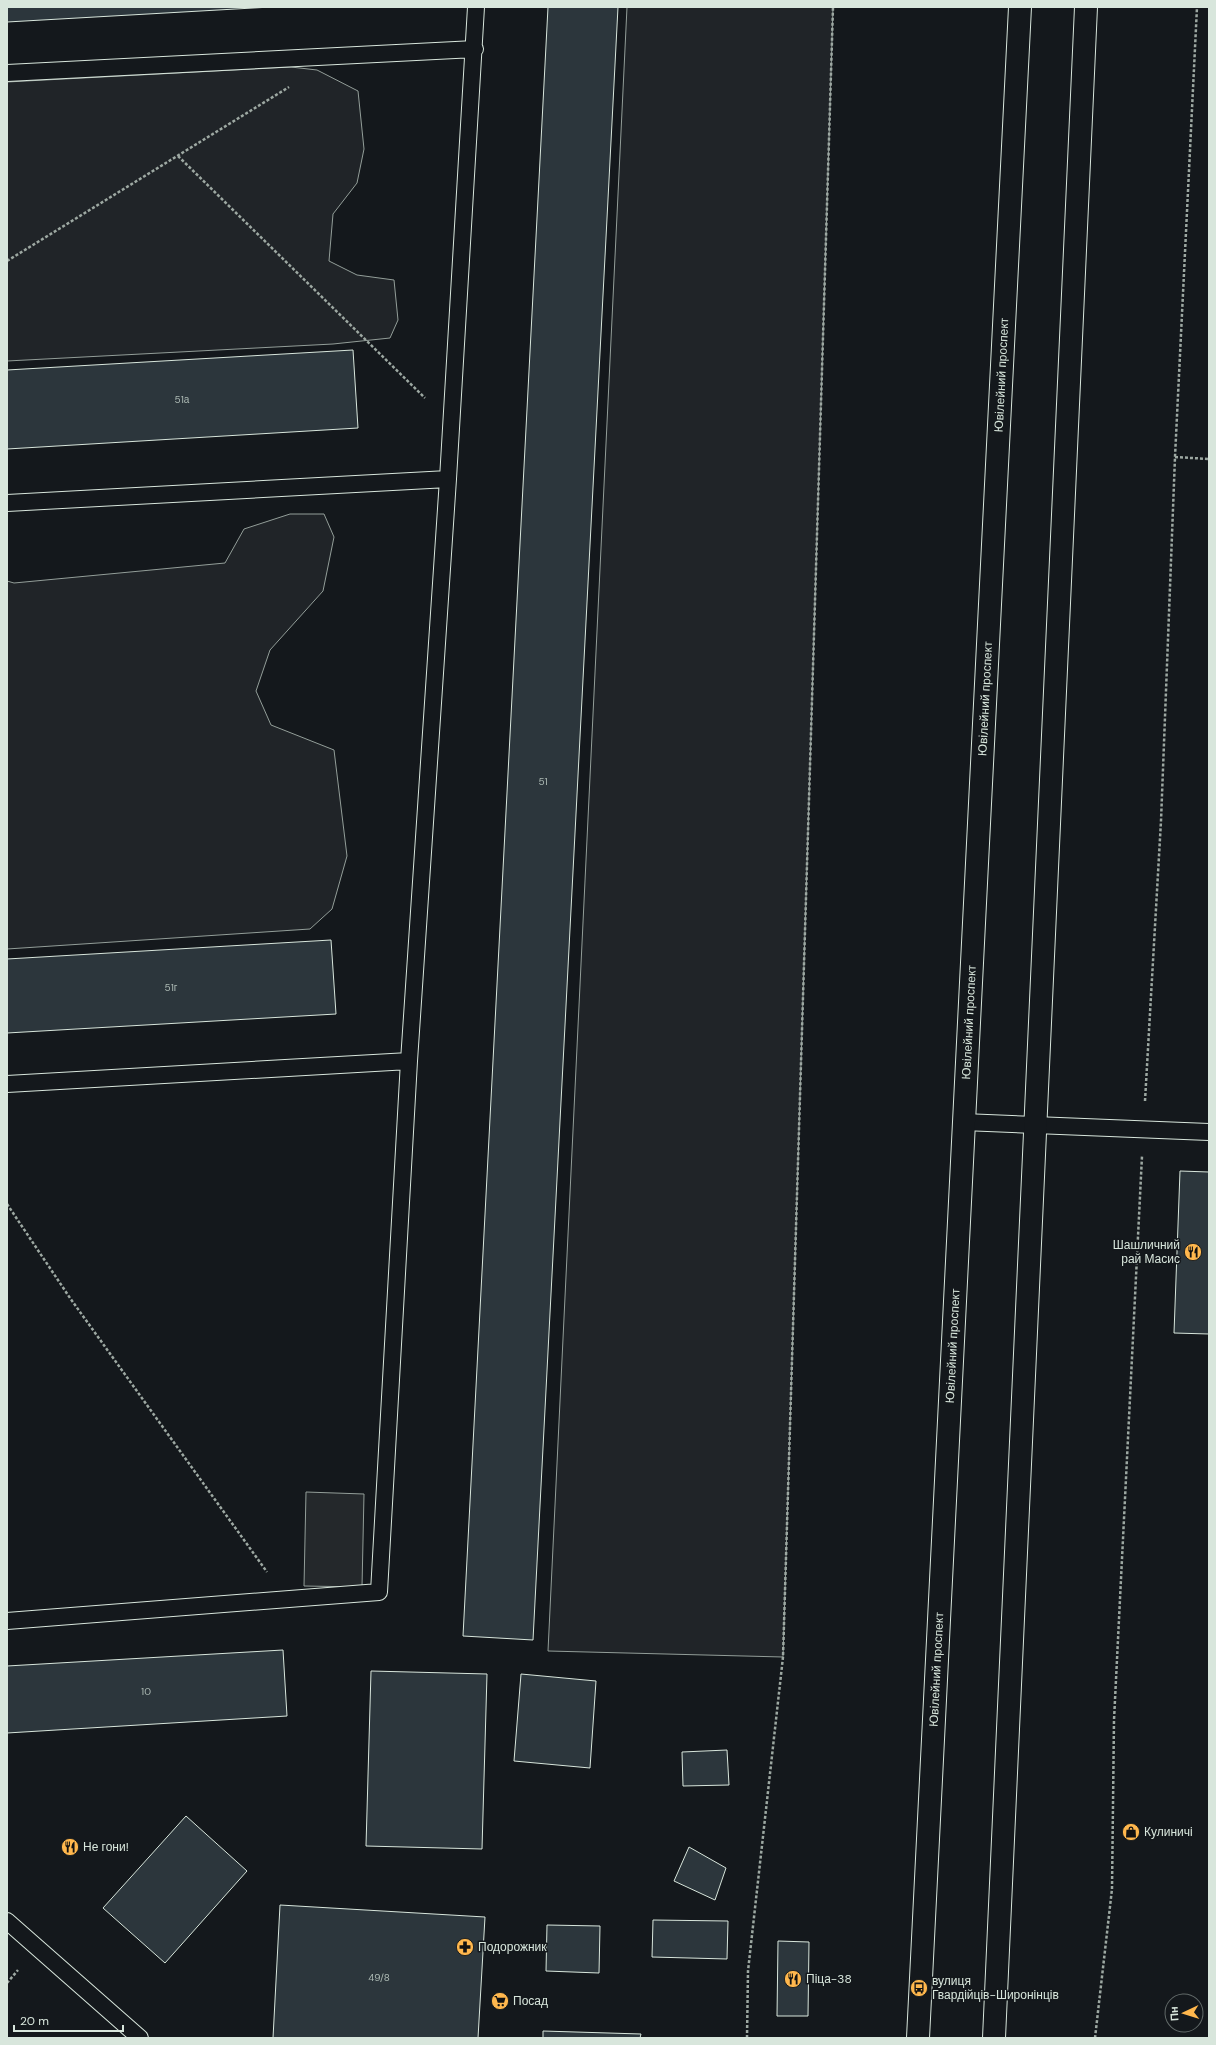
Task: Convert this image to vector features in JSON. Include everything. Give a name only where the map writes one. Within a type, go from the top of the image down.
[{"type":"main road","name":"Ювілейний проспект","points":[[918,2038],[1020,7]]},
{"type":"main road","points":[[994,2038],[1086,7]]},
{"type":"lane","points":[[7,1621],[379,1592],[409,1061],[452,424],[475,49],[476,7]]},
{"type":"lane","points":[[7,73],[475,49]]},
{"type":"lane","points":[[7,503],[448,480]]},
{"type":"lane","points":[[7,1084],[409,1061]]},
{"type":"lane","points":[[963,1122],[1209,1132]]},
{"type":"lane","points":[[7,1921],[140,2038]]},
{"type":"path","points":[[747,2038],[748,1971],[782,1657],[833,7]]},
{"type":"path","points":[[1095,2038],[1112,1889],[1114,1720],[1161,821],[1175,457],[1197,7]]},
{"type":"path","points":[[7,261],[290,87]]},
{"type":"path","points":[[178,156],[452,424]]},
{"type":"path","points":[[1175,457],[1209,459]]},
{"type":"path","points":[[7,1204],[70,1298],[286,1599]]},
{"type":"path","points":[[7,1983],[18,1970]]},
{"type":"shaded area","points":[[627,7],[833,7],[783,1657],[548,1651]]},
{"type":"shaded area","points":[[291,67],[317,70],[358,91],[364,149],[357,183],[333,214],[329,261],[357,275],[394,280],[398,320],[390,338],[333,344],[7,361],[7,82]]},
{"type":"shaded area","points":[[290,514],[324,514],[334,537],[323,591],[270,650],[256,691],[271,725],[334,750],[347,856],[332,909],[310,929],[7,949],[7,581],[14,583],[225,563],[244,529]]},
{"type":"shaded area","points":[[306,1492],[364,1494],[362,1587],[304,1586]]},
{"type":"building","points":[[7,7],[271,7],[7,22]]},
{"type":"building","points":[[548,7],[618,7],[533,1640],[463,1636]]},
{"type":"building","points":[[353,350],[358,428],[7,449],[7,370]]},
{"type":"building","points":[[331,940],[336,1014],[7,1033],[7,959]]},
{"type":"building","name":"Шашличний рай Масис","points":[[1180,1171],[1209,1172],[1209,1334],[1174,1333]]},
{"type":"building","points":[[283,1650],[287,1716],[7,1733],[7,1666]]},
{"type":"building","points":[[371,1671],[487,1674],[482,1849],[366,1846]]},
{"type":"building","points":[[521,1674],[596,1681],[590,1768],[514,1761]]},
{"type":"building","points":[[727,1750],[729,1785],[683,1786],[682,1752]]},
{"type":"building","points":[[186,1816],[247,1871],[165,1963],[103,1908]]},
{"type":"building","points":[[689,1847],[726,1868],[715,1900],[674,1881]]},
{"type":"building","points":[[280,1905],[485,1917],[478,2038],[273,2038]]},
{"type":"building","points":[[653,1920],[728,1921],[727,1959],[652,1957]]},
{"type":"building","points":[[547,1925],[600,1926],[599,1973],[546,1971]]},
{"type":"building","name":"Піца-38","points":[[778,1941],[809,1942],[808,2016],[777,2016]]},
{"type":"building","points":[[543,2031],[641,2034],[640,2038],[543,2038]]},
{"type":"place","name":"Шашличний рай Масис","points":[[1193,1252]]},
{"type":"place","name":"Кулиничі","points":[[1131,1832]]},
{"type":"place","name":"Не гони!","points":[[70,1847]]},
{"type":"place","name":"Подорожник","points":[[465,1947]]},
{"type":"place","name":"Піца-38","points":[[793,1979]]},
{"type":"place","name":"вулиця Гвардійців-Широнінців","points":[[919,1988]]},
{"type":"place","name":"Посад","points":[[500,2001]]}]
